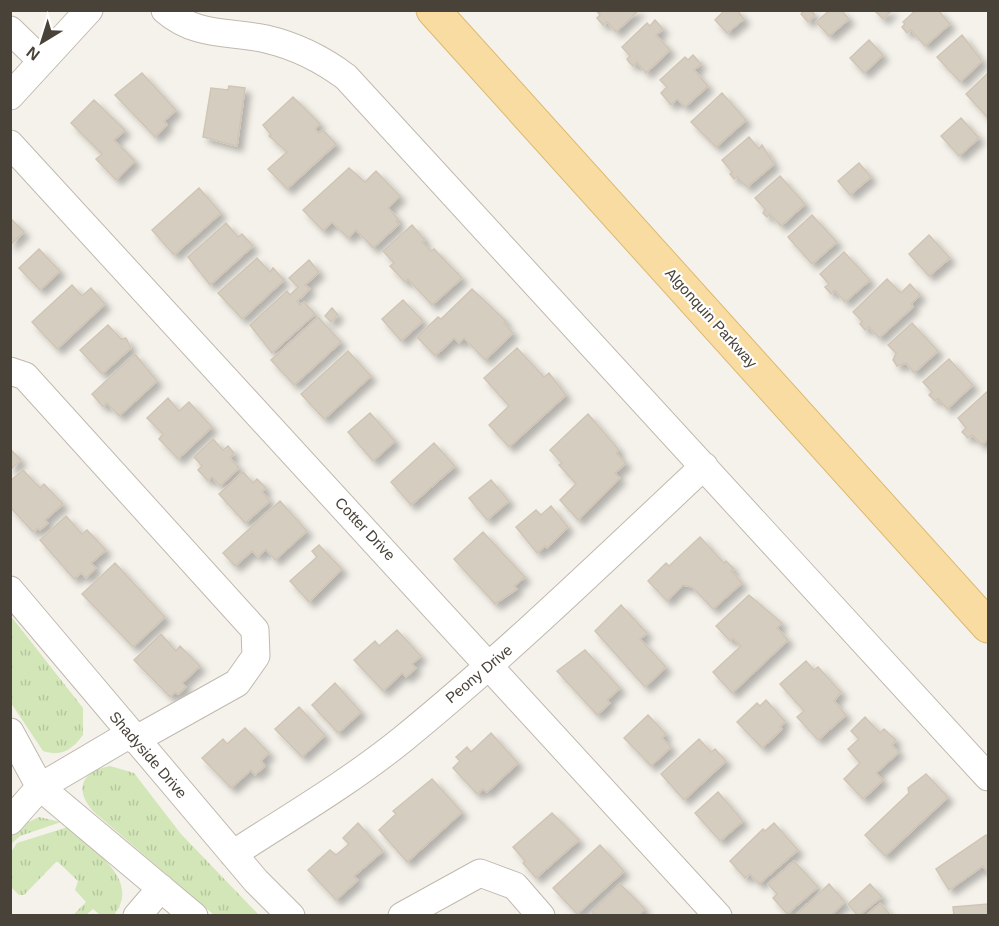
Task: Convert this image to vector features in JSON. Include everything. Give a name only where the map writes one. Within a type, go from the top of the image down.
[{"type":"main road","name":"Algonquin Parkway","points":[[433,10],[988,626]]},
{"type":"street","points":[[10,96],[89,10]]},
{"type":"street","points":[[165,10],[185,25],[202,30],[264,39],[299,49],[346,77],[988,777]]},
{"type":"street","points":[[10,30],[42,62]]},
{"type":"street","name":"Cotter Drive","points":[[10,144],[717,915]]},
{"type":"street","points":[[10,371],[26,376],[255,630],[256,656],[237,682],[40,787],[10,821]]},
{"type":"street","name":"Peony Drive","points":[[233,854],[355,775],[402,740],[490,665],[704,466]]},
{"type":"street","name":"Shadyside Drive","points":[[10,590],[233,854],[291,915]]},
{"type":"street","points":[[10,732],[40,787],[194,915]]},
{"type":"street","points":[[402,915],[480,873],[515,886],[541,915]]},
{"type":"street","points":[[137,915],[161,888]]},
{"type":"green space","points":[[10,615],[83,708],[83,735],[75,745],[61,753],[43,751],[11,703]]},
{"type":"green space","points":[[110,766],[134,773],[181,834],[259,915],[214,915],[94,812],[84,796],[82,789],[84,783],[93,772]]},
{"type":"green space","points":[[39,817],[61,822],[20,836],[11,844],[11,836],[20,826]]},
{"type":"green space","points":[[68,827],[100,855],[118,877],[122,889],[121,902],[114,915],[100,915],[93,909],[86,915],[73,915],[86,902],[75,890],[78,881],[57,861],[24,895],[19,895],[11,887],[11,852],[17,843]]},
{"type":"building","points":[[596,10],[639,10],[616,32],[607,22],[603,25],[597,18],[600,15]]},
{"type":"building","points":[[725,10],[737,10],[744,19],[727,33],[715,20]]},
{"type":"building","points":[[804,10],[811,10],[815,15],[808,22],[801,14]]},
{"type":"building","points":[[830,10],[841,10],[849,19],[829,36],[816,22]]},
{"type":"building","points":[[874,10],[892,10],[883,19]]},
{"type":"building","points":[[916,10],[938,10],[950,24],[925,46],[911,30],[907,33],[902,27],[905,24],[903,22]]},
{"type":"building","points":[[655,20],[663,29],[656,35],[670,50],[646,73],[637,62],[633,66],[629,62],[627,59],[630,56],[622,47],[647,23],[650,26]]},
{"type":"building","points":[[962,35],[982,61],[960,82],[937,57]]},
{"type":"building","points":[[869,40],[883,55],[864,73],[850,58]]},
{"type":"building","points":[[693,55],[701,64],[694,70],[708,86],[685,107],[677,99],[671,105],[661,93],[667,87],[660,80],[685,57],[688,60]]},
{"type":"building","points":[[142,73],[176,110],[164,121],[167,125],[155,137],[115,95]]},
{"type":"building","points":[[988,73],[988,118],[966,94]]},
{"type":"building","points":[[229,86],[245,88],[237,146],[203,137],[211,88],[228,90]]},
{"type":"building","points":[[722,93],[746,120],[716,147],[691,122]]},
{"type":"building","points":[[293,97],[320,124],[315,129],[319,133],[323,130],[336,144],[287,189],[268,169],[287,152],[269,136],[271,135],[263,125]]},
{"type":"building","points":[[94,100],[125,130],[114,140],[135,161],[116,180],[96,159],[102,154],[71,123]]},
{"type":"building","points":[[961,118],[979,138],[959,156],[941,136]]},
{"type":"building","points":[[749,137],[759,149],[762,145],[774,164],[747,187],[737,177],[734,179],[730,174],[732,172],[722,160]]},
{"type":"building","points":[[859,163],[871,177],[850,195],[838,181]]},
{"type":"building","points":[[349,168],[365,182],[376,171],[400,196],[388,208],[398,219],[396,221],[399,224],[373,248],[356,230],[348,238],[332,222],[323,231],[303,210]]},
{"type":"building","points":[[780,176],[805,204],[781,226],[770,214],[767,217],[763,213],[765,209],[755,198]]},
{"type":"building","points":[[199,188],[221,213],[174,255],[152,230]]},
{"type":"building","points":[[812,215],[837,242],[812,264],[788,237]]},
{"type":"building","points":[[10,218],[24,232],[10,245]]},
{"type":"building","points":[[226,223],[238,237],[242,234],[253,246],[210,285],[188,257]]},
{"type":"building","points":[[412,225],[425,240],[422,242],[431,251],[434,249],[462,278],[432,305],[408,279],[405,282],[390,266],[394,263],[383,251]]},
{"type":"building","points":[[929,235],[950,258],[929,276],[909,254]]},
{"type":"building","points":[[39,249],[60,271],[40,290],[19,268]]},
{"type":"building","points":[[844,252],[870,280],[845,302],[835,290],[831,294],[825,287],[829,284],[820,274]]},
{"type":"building","points":[[257,258],[270,272],[273,268],[284,280],[242,319],[218,293]]},
{"type":"building","points":[[309,260],[319,272],[305,285],[310,289],[297,301],[300,305],[304,302],[315,314],[272,353],[250,325],[287,291],[290,295],[298,287],[289,278]]},
{"type":"building","points":[[887,279],[901,293],[910,284],[920,295],[911,304],[913,307],[879,338],[869,327],[865,330],[860,324],[862,321],[853,312]]},
{"type":"building","points":[[72,285],[82,296],[91,288],[105,304],[57,349],[32,322]]},
{"type":"building","points":[[472,289],[506,321],[504,323],[513,333],[485,360],[464,338],[459,343],[454,338],[435,356],[417,337],[438,317],[441,319]]},
{"type":"building","points":[[403,300],[423,321],[401,341],[382,319]]},
{"type":"building","points":[[332,308],[338,315],[331,322],[325,316]]},
{"type":"building","points":[[318,317],[341,342],[294,385],[271,360]]},
{"type":"building","points":[[912,323],[938,351],[914,373],[906,363],[897,366],[893,360],[896,353],[888,345]]},
{"type":"building","points":[[108,325],[121,339],[126,338],[131,348],[102,374],[80,350]]},
{"type":"building","points":[[517,348],[544,377],[549,373],[566,395],[509,447],[489,425],[509,406],[484,378]]},
{"type":"building","points":[[348,351],[371,376],[324,419],[301,394]]},
{"type":"building","points":[[135,354],[157,381],[119,416],[107,403],[103,407],[92,394]]},
{"type":"building","points":[[949,359],[973,385],[947,409],[938,398],[935,401],[929,395],[932,392],[923,382]]},
{"type":"building","points":[[988,391],[988,439],[982,445],[972,435],[968,438],[962,432],[966,428],[958,418]]},
{"type":"building","points":[[168,398],[179,411],[189,402],[212,427],[178,459],[159,439],[163,434],[147,418]]},
{"type":"building","points":[[370,413],[395,441],[373,461],[348,432]]},
{"type":"building","points":[[588,414],[619,450],[616,453],[626,463],[615,473],[620,478],[578,520],[560,500],[576,484],[559,465],[562,463],[550,450]]},
{"type":"building","points":[[213,439],[223,450],[228,446],[234,453],[230,458],[239,468],[220,486],[212,477],[208,481],[198,470],[202,466],[194,457]]},
{"type":"building","points":[[434,443],[455,466],[411,505],[391,482]]},
{"type":"building","points":[[10,449],[21,460],[10,470]]},
{"type":"building","points":[[23,470],[40,488],[44,484],[63,504],[45,520],[48,523],[40,530],[38,528],[33,532],[10,507],[10,481]]},
{"type":"building","points":[[243,472],[253,483],[257,479],[266,488],[262,492],[270,501],[245,523],[219,494]]},
{"type":"building","points":[[491,480],[509,501],[487,520],[469,498]]},
{"type":"building","points":[[280,501],[307,531],[275,560],[266,549],[258,557],[252,551],[235,566],[223,553]]},
{"type":"building","points":[[551,506],[568,527],[547,548],[545,546],[537,553],[516,527],[536,510],[541,515]]},
{"type":"building","points":[[66,516],[82,534],[87,530],[106,550],[91,563],[96,568],[86,578],[81,573],[74,579],[40,540]]},
{"type":"building","points":[[483,532],[525,577],[514,586],[517,589],[495,604],[454,559]]},
{"type":"building","points":[[700,537],[724,563],[726,561],[734,569],[731,571],[742,583],[713,609],[692,587],[683,585],[667,601],[648,581],[666,563],[669,566]]},
{"type":"building","points":[[319,545],[342,569],[309,602],[290,581],[317,557],[312,551]]},
{"type":"building","points":[[115,563],[165,617],[133,647],[82,594]]},
{"type":"building","points":[[749,595],[782,623],[777,628],[788,640],[732,693],[713,672],[741,646],[733,638],[730,641],[716,626]]},
{"type":"building","points":[[621,605],[647,633],[640,639],[666,667],[645,687],[595,631]]},
{"type":"building","points":[[397,630],[421,656],[412,664],[416,668],[406,677],[402,673],[383,691],[354,660],[375,641],[379,646]]},
{"type":"building","points":[[161,634],[176,651],[180,646],[200,666],[182,683],[186,687],[170,697],[134,660]]},
{"type":"building","points":[[585,650],[620,688],[607,700],[610,703],[597,715],[557,671]]},
{"type":"building","points":[[806,661],[814,670],[818,667],[841,692],[834,701],[846,715],[818,740],[797,717],[804,711],[780,684]]},
{"type":"building","points":[[335,683],[361,712],[338,733],[312,705]]},
{"type":"building","points":[[766,700],[785,721],[780,727],[782,729],[762,748],[737,722],[757,703],[760,706]]},
{"type":"building","points":[[299,707],[325,735],[302,757],[275,729]]},
{"type":"building","points":[[648,715],[666,734],[662,738],[671,747],[651,766],[624,738]]},
{"type":"building","points":[[865,717],[880,733],[884,729],[896,740],[892,745],[899,752],[876,773],[883,780],[863,799],[844,779],[860,763],[848,749],[859,739],[851,731]]},
{"type":"building","points":[[245,728],[269,753],[261,761],[265,766],[255,775],[251,770],[231,788],[202,758],[223,739],[227,744]]},
{"type":"building","points":[[491,733],[518,763],[487,792],[483,789],[477,794],[453,768],[460,761],[456,757],[467,747],[471,752]]},
{"type":"building","points":[[699,739],[711,752],[715,749],[726,761],[684,800],[661,774]]},
{"type":"building","points":[[926,774],[948,797],[885,856],[865,835],[909,793],[908,788]]},
{"type":"building","points":[[432,779],[462,812],[407,862],[379,830],[396,814],[393,811]]},
{"type":"building","points":[[718,792],[743,821],[720,841],[695,813]]},
{"type":"building","points":[[552,813],[579,840],[536,878],[513,847]]},
{"type":"building","points":[[358,823],[383,851],[354,876],[358,880],[336,900],[308,870],[330,850],[336,855],[349,844],[343,838]]},
{"type":"building","points":[[774,823],[798,850],[759,884],[750,874],[745,878],[730,861],[763,829],[765,831]]},
{"type":"building","points":[[986,835],[988,838],[988,873],[983,866],[949,890],[936,869]]},
{"type":"building","points":[[600,845],[624,871],[577,914],[553,888]]},
{"type":"building","points":[[794,861],[818,887],[787,914],[773,898],[777,894],[768,884]]},
{"type":"building","points":[[620,884],[645,909],[638,916],[596,916],[592,912]]},
{"type":"building","points":[[829,884],[845,902],[830,916],[795,916]]},
{"type":"building","points":[[870,884],[882,897],[858,916],[848,904]]},
{"type":"building","points":[[880,903],[891,916],[866,916]]},
{"type":"building","points":[[988,904],[988,916],[954,916],[953,907]]}]
